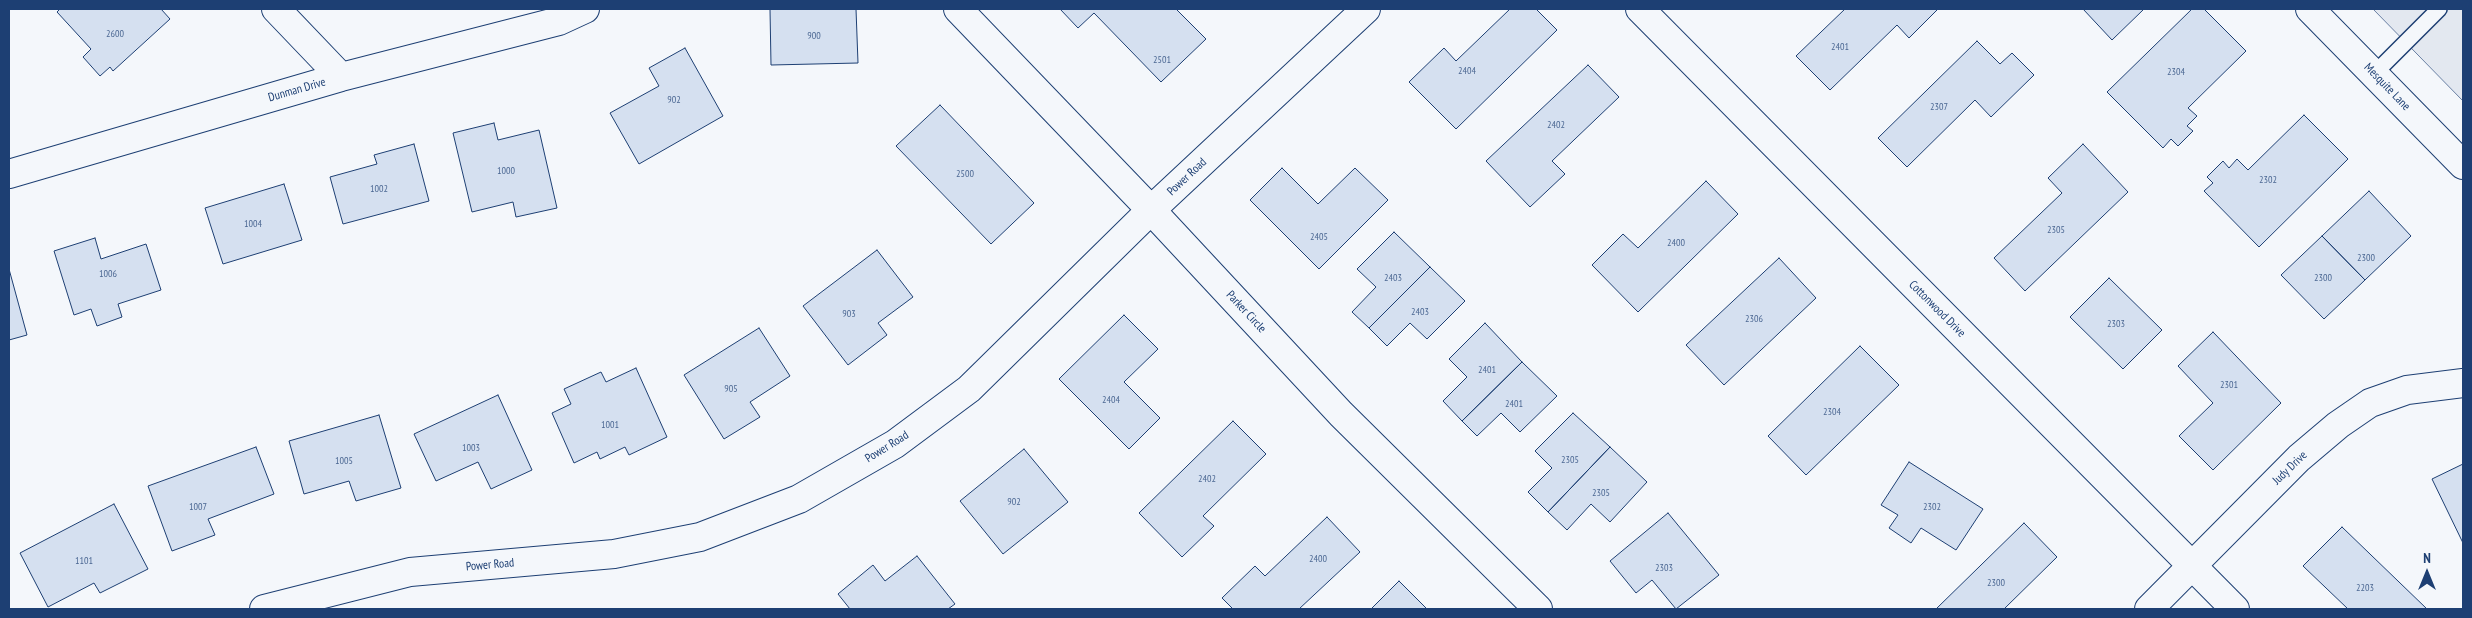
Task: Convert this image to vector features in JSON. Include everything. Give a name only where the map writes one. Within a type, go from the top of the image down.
[{"type":"street","points":[[276,9],[341,77]]},
{"type":"street","name":"Dunman Drive","points":[[9,174],[341,77],[559,21],[585,9]]},
{"type":"street","name":"Parker Circle","points":[[958,9],[1151,210],[1341,414],[1538,609]]},
{"type":"street","name":"Power Road","points":[[264,609],[410,572],[614,554],[700,536],[799,499],[895,444],[969,389],[1151,210],[1366,9]]},
{"type":"street","name":"Cottonwood Drive","points":[[1640,9],[2235,609]]},
{"type":"street","name":"Mesquite Lane","points":[[2310,9],[2463,166]]},
{"type":"street","name":"Judy Drive","points":[[2149,609],[2299,458],[2338,425],[2370,403],[2407,390],[2463,383]]},
{"type":"lane","points":[[2374,74],[2439,9]]},
{"type":"shaded area","points":[[2373,9],[2463,9],[2463,101]]},
{"type":"building","points":[[60,9],[161,9],[170,19],[113,71],[110,67],[100,76],[83,57],[91,49],[57,12]]},
{"type":"building","points":[[770,9],[856,9],[858,63],[771,65]]},
{"type":"building","points":[[1060,9],[1176,9],[1206,39],[1161,82],[1094,13],[1078,28]]},
{"type":"building","points":[[1510,9],[1536,9],[1557,30],[1456,129],[1409,82],[1444,48],[1456,61]]},
{"type":"building","points":[[1845,9],[1938,9],[1909,38],[1897,25],[1830,90],[1796,56]]},
{"type":"building","points":[[2083,9],[2144,9],[2112,40]]},
{"type":"building","points":[[2192,9],[2204,9],[2246,51],[2188,108],[2197,116],[2187,126],[2193,131],[2178,146],[2171,139],[2163,148],[2107,92]]},
{"type":"building","points":[[1977,41],[2000,64],[2012,53],[2034,75],[1991,117],[1975,100],[1907,167],[1878,138]]},
{"type":"building","points":[[685,48],[723,116],[639,164],[610,113],[659,86],[649,68]]},
{"type":"building","points":[[1588,65],[1619,97],[1552,161],[1565,174],[1530,207],[1486,161]]},
{"type":"building","points":[[940,105],[1034,203],[991,244],[896,146]]},
{"type":"building","points":[[2304,115],[2348,159],[2259,247],[2204,191],[2213,183],[2207,177],[2223,161],[2229,168],[2237,159],[2248,170]]},
{"type":"building","points":[[494,123],[498,140],[539,130],[557,208],[516,217],[513,202],[472,212],[453,133]]},
{"type":"building","points":[[414,144],[429,201],[343,224],[330,177],[377,164],[374,155]]},
{"type":"building","points":[[2083,144],[2128,192],[2025,291],[1994,258],[2062,193],[2048,178]]},
{"type":"building","points":[[1282,168],[1318,204],[1355,168],[1388,200],[1319,269],[1250,200]]},
{"type":"building","points":[[1706,181],[1738,214],[1638,312],[1592,265],[1623,234],[1638,248]]},
{"type":"building","points":[[284,184],[302,240],[223,264],[205,208]]},
{"type":"building","points":[[2369,191],[2411,236],[2365,280],[2322,236]]},
{"type":"building","points":[[1394,232],[1430,267],[1369,328],[1352,312],[1376,287],[1357,269]]},
{"type":"building","points":[[2322,236],[2365,280],[2324,319],[2281,275]]},
{"type":"building","points":[[95,238],[101,259],[146,244],[161,290],[118,304],[122,317],[97,326],[91,309],[74,315],[54,251]]},
{"type":"building","points":[[877,250],[913,297],[878,323],[887,335],[848,365],[803,306]]},
{"type":"building","points":[[1779,258],[1816,298],[1724,385],[1686,345]]},
{"type":"building","points":[[1430,267],[1465,301],[1427,339],[1410,323],[1387,346],[1369,328]]},
{"type":"building","points":[[9,269],[27,335],[9,340]]},
{"type":"building","points":[[2109,278],[2162,330],[2123,369],[2070,317]]},
{"type":"building","points":[[1124,315],[1158,349],[1124,382],[1160,418],[1129,449],[1059,379]]},
{"type":"building","points":[[1485,323],[1522,362],[1462,421],[1443,401],[1467,377],[1449,359]]},
{"type":"building","points":[[759,328],[790,376],[750,402],[760,417],[724,439],[684,375]]},
{"type":"building","points":[[2213,332],[2281,403],[2213,470],[2179,436],[2213,403],[2178,366]]},
{"type":"building","points":[[1860,346],[1899,385],[1806,475],[1768,436]]},
{"type":"building","points":[[1522,362],[1557,396],[1520,432],[1501,413],[1477,436],[1462,421]]},
{"type":"building","points":[[636,368],[667,437],[629,455],[625,447],[600,459],[597,452],[574,463],[552,413],[571,404],[564,389],[601,372],[606,382]]},
{"type":"building","points":[[498,395],[532,470],[491,489],[478,462],[436,481],[414,434]]},
{"type":"building","points":[[1573,413],[1610,447],[1548,512],[1528,492],[1552,468],[1535,451]]},
{"type":"building","points":[[379,415],[401,488],[356,501],[349,481],[304,494],[289,441]]},
{"type":"building","points":[[1233,421],[1266,454],[1203,516],[1214,526],[1182,557],[1139,513]]},
{"type":"building","points":[[256,447],[274,494],[208,519],[215,535],[172,551],[148,486]]},
{"type":"building","points":[[1610,447],[1647,482],[1610,522],[1591,504],[1567,530],[1548,512]]},
{"type":"building","points":[[1024,449],[1068,502],[1003,554],[960,501]]},
{"type":"building","points":[[1909,462],[1983,509],[1956,550],[1921,528],[1911,543],[1889,528],[1898,515],[1881,505]]},
{"type":"building","points":[[2463,464],[2463,543],[2432,479]]},
{"type":"building","points":[[114,504],[148,569],[100,593],[94,583],[48,607],[20,553]]},
{"type":"building","points":[[1668,513],[1719,575],[1676,609],[1652,580],[1636,593],[1610,561]]},
{"type":"building","points":[[1327,517],[1360,552],[1299,609],[1233,609],[1222,598],[1255,566],[1265,576]]},
{"type":"building","points":[[2024,523],[2057,557],[2004,609],[1936,609]]},
{"type":"building","points":[[2342,527],[2427,609],[2348,609],[2303,566]]},
{"type":"building","points":[[917,556],[955,604],[948,609],[850,609],[838,594],[873,565],[885,581]]},
{"type":"building","points":[[1399,581],[1427,609],[1371,609]]}]
